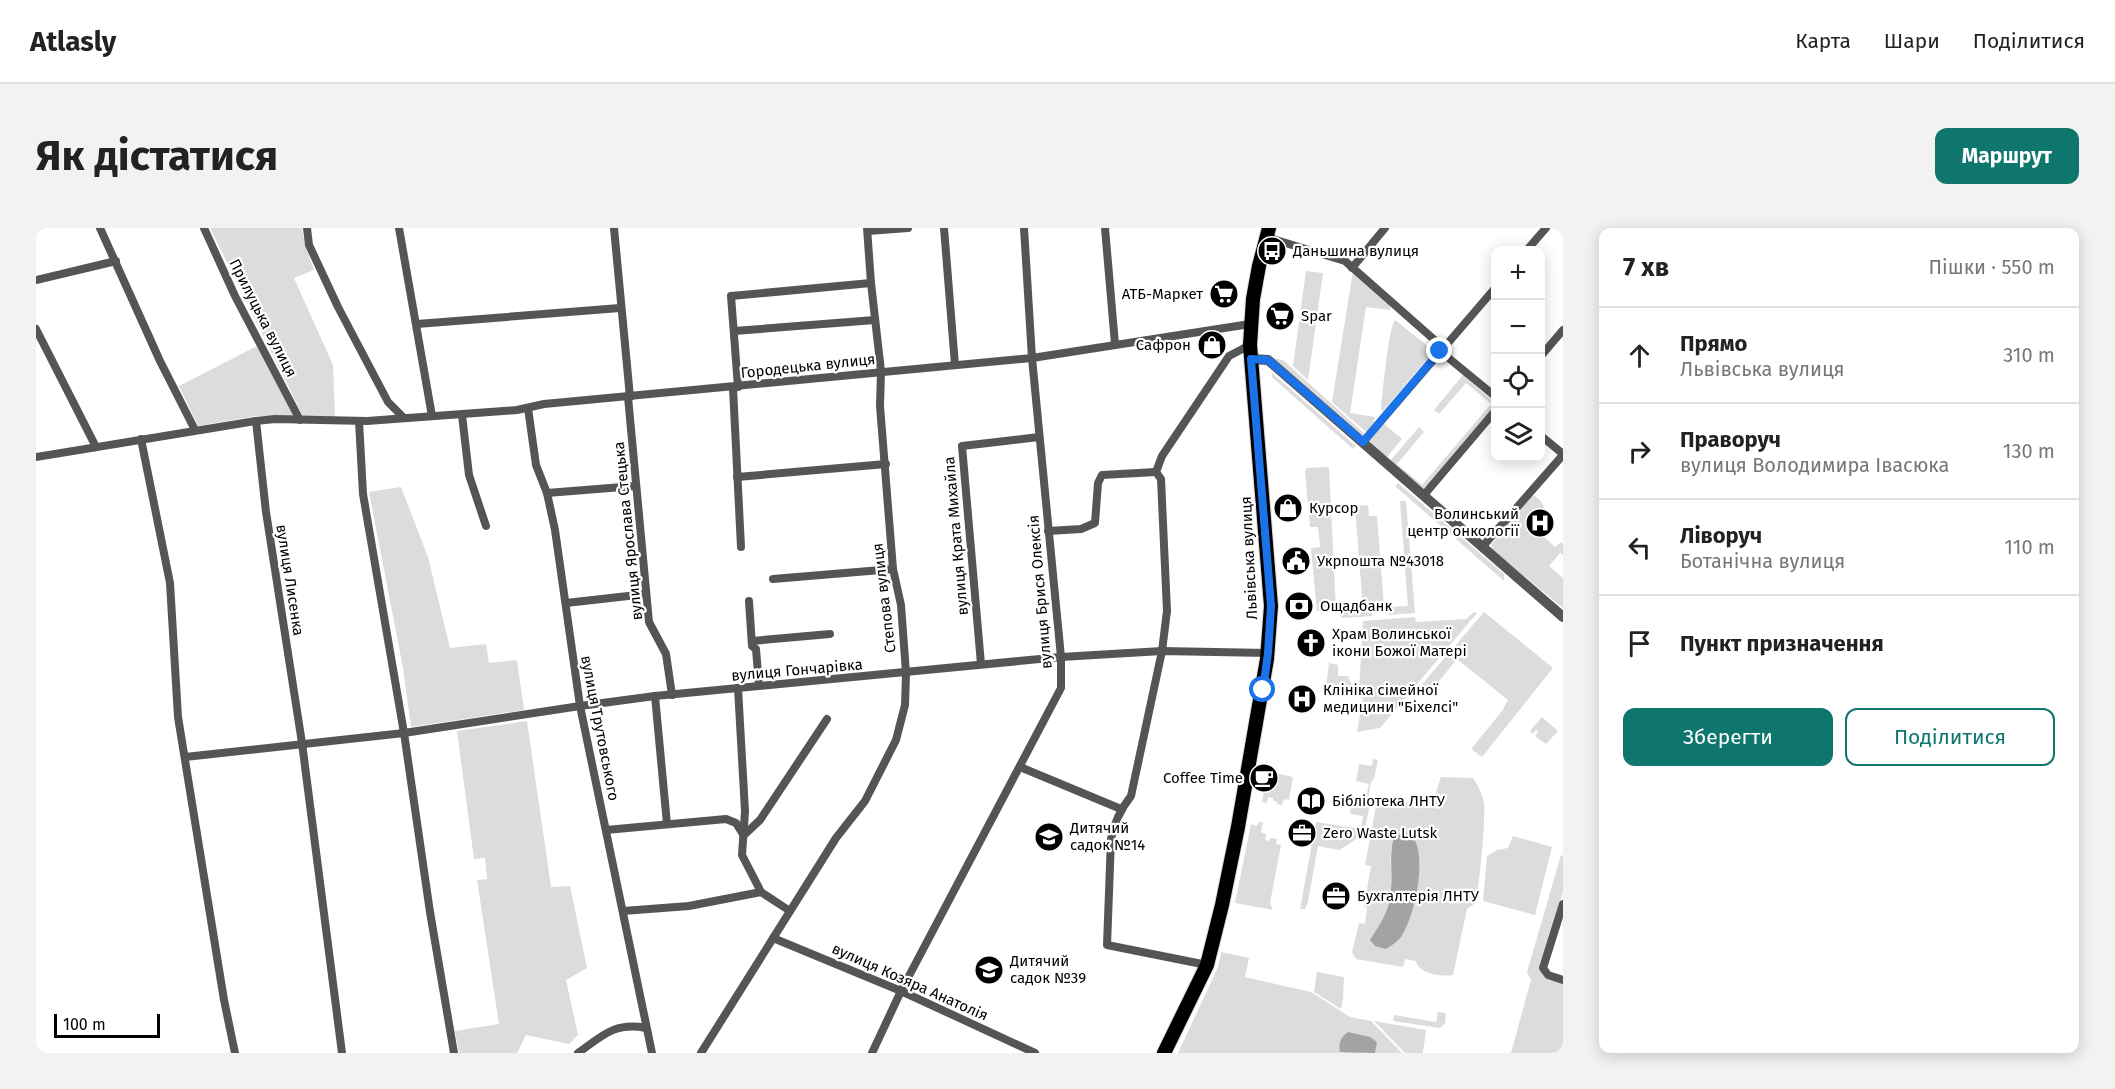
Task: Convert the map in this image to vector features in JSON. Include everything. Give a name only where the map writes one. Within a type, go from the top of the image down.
[{"type":"main road","name":"Львівська вулиця","points":[[1164,1053],[1206,965],[1222,905],[1258,719],[1268,653],[1271,606],[1251,352],[1251,324],[1257,274],[1268,232]]},
{"type":"street","points":[[100,228],[160,361],[195,430]]},
{"type":"street","name":"Прилуцька вулиця","points":[[204,228],[235,296],[300,420]]},
{"type":"street","points":[[307,228],[309,245],[338,307],[388,402],[404,418]]},
{"type":"street","points":[[399,228],[432,416]]},
{"type":"street","name":"вулиця Ярослава Стецька","points":[[614,228],[635,486],[649,622],[666,654],[672,695]]},
{"type":"street","points":[[868,230],[908,228]]},
{"type":"street","points":[[944,228],[955,365]]},
{"type":"street","name":"вулиця Брися Олексія","points":[[872,1053],[901,991],[1061,688],[1061,657],[1032,358],[1024,228]]},
{"type":"street","points":[[1105,228],[1115,344]]},
{"type":"street","points":[[1352,268],[1385,228]]},
{"type":"street","points":[[1530,246],[1546,228]]},
{"type":"street","name":"Степова вулиця","points":[[701,1053],[836,838],[865,801],[896,740],[905,705],[906,673],[901,605],[893,569],[880,406],[881,371],[871,283],[868,230]]},
{"type":"street","points":[[1268,232],[1345,261],[1438,343],[1440,351],[1491,393]]},
{"type":"street","points":[[36,280],[116,261]]},
{"type":"street","points":[[741,547],[731,296],[871,283]]},
{"type":"street","points":[[1363,442],[1491,293]]},
{"type":"street","points":[[417,324],[620,308]]},
{"type":"street","points":[[734,331],[875,320]]},
{"type":"street","name":"Городецька вулиця","points":[[36,457],[256,421],[363,421],[462,415],[528,408],[544,404],[1032,358],[1251,324]]},
{"type":"street","points":[[36,329],[96,447]]},
{"type":"street","points":[[1543,354],[1563,330]]},
{"type":"street","points":[[1156,472],[1162,456],[1229,356],[1251,352],[1268,360],[1563,617]]},
{"type":"street","name":"вулиця Трутовського","points":[[528,408],[536,465],[547,493],[555,530],[580,706],[652,1053]]},
{"type":"street","points":[[462,415],[469,475],[486,526]]},
{"type":"street","points":[[1424,495],[1491,416]]},
{"type":"street","name":"вулиця Лисенка","points":[[256,421],[266,512],[302,743],[342,1053]]},
{"type":"street","points":[[363,421],[363,494],[404,734],[430,912],[454,1053]]},
{"type":"street","name":"вулиця Крата Михайла","points":[[981,664],[962,446],[1039,437]]},
{"type":"street","points":[[141,439],[170,583],[178,717],[224,1000],[235,1053]]},
{"type":"street","points":[[1483,546],[1563,455],[1545,439]]},
{"type":"street","points":[[737,477],[886,464]]},
{"type":"street","points":[[1048,531],[1081,529],[1095,523],[1098,483],[1102,475],[1156,472]]},
{"type":"street","points":[[1156,472],[1161,479],[1167,611],[1162,651],[1131,795],[1114,824],[1111,839],[1107,945],[1206,965]]},
{"type":"street","points":[[547,493],[635,486]]},
{"type":"street","points":[[772,579],[893,569]]},
{"type":"street","points":[[566,603],[646,594]]},
{"type":"street","points":[[749,601],[752,646],[756,649],[759,686]]},
{"type":"street","points":[[752,641],[830,634]]},
{"type":"street","name":"вулиця Гончарівка","points":[[580,706],[655,696],[1061,657],[1162,651],[1268,653]]},
{"type":"street","points":[[738,688],[745,811],[742,855],[761,892],[790,911]]},
{"type":"street","points":[[655,696],[667,824]]},
{"type":"street","points":[[185,757],[404,734],[580,706]]},
{"type":"street","points":[[744,835],[760,820],[827,719]]},
{"type":"street","points":[[1020,767],[1121,809]]},
{"type":"street","points":[[606,830],[726,819],[736,823],[744,835]]},
{"type":"street","points":[[623,911],[689,906],[761,892]]},
{"type":"street","points":[[1563,904],[1543,968],[1548,975],[1563,980]]},
{"type":"street","name":"вулиця Козяра Анатолія","points":[[773,938],[901,991],[1024,1051],[1035,1053]]},
{"type":"street","points":[[578,1053],[609,1031],[631,1025],[646,1028]]},
{"type":"shaded area","points":[[210,228],[302,228],[314,270],[294,278],[333,365],[335,417],[303,416]]},
{"type":"shaded area","points":[[1306,271],[1323,273],[1308,380],[1293,366]]},
{"type":"shaded area","points":[[1353,271],[1391,304],[1390,310],[1366,307],[1350,413],[1375,417],[1373,424],[1366,432],[1332,402]]},
{"type":"shaded area","points":[[1395,320],[1434,351],[1382,412],[1388,348]]},
{"type":"shaded area","points":[[257,346],[295,416],[256,416],[198,426],[179,386]]},
{"type":"shaded area","points":[[1273,358],[1283,360],[1365,434],[1363,436]]},
{"type":"shaded area","points":[[1272,373],[1356,446],[1353,449],[1272,377]]},
{"type":"shaded area","points":[[1463,375],[1491,400],[1491,404],[1466,383],[1439,414],[1434,410]]},
{"type":"shaded area","points":[[1491,404],[1491,411],[1425,490],[1390,461],[1419,427],[1424,432],[1397,464],[1422,485]]},
{"type":"shaded area","points":[[1383,423],[1402,439],[1386,458],[1367,442]]},
{"type":"shaded area","points":[[1329,467],[1336,610],[1317,611],[1311,548],[1320,547],[1318,527],[1310,527],[1305,471],[1307,468]]},
{"type":"shaded area","points":[[1398,483],[1504,574],[1504,581],[1395,486]]},
{"type":"shaded area","points":[[401,487],[428,557],[450,648],[486,644],[489,663],[517,660],[524,710],[411,727],[403,668],[369,492]]},
{"type":"shaded area","name":"Волинський центр онкології","points":[[1535,496],[1546,511],[1534,528],[1555,547],[1561,542],[1563,544],[1563,555],[1560,553],[1549,566],[1563,578],[1563,608],[1494,551],[1491,545],[1530,497]]},
{"type":"shaded area","points":[[1400,501],[1406,501],[1415,613],[1389,615],[1388,607],[1408,606]]},
{"type":"shaded area","points":[[1368,505],[1369,516],[1377,516],[1384,606],[1371,607],[1372,616],[1341,618],[1340,611],[1363,609],[1355,506]]},
{"type":"shaded area","points":[[1474,612],[1477,613],[1380,728],[1357,732],[1363,698],[1359,691],[1363,621],[1415,617],[1416,622],[1466,619]]},
{"type":"shaded area","points":[[1484,612],[1553,668],[1482,757],[1471,749],[1502,711],[1508,700],[1457,659],[1427,696],[1418,689]]},
{"type":"shaded area","points":[[1329,663],[1338,665],[1338,676],[1348,676],[1352,685],[1351,692],[1326,687]]},
{"type":"shaded area","points":[[1542,717],[1558,731],[1546,744],[1535,736],[1538,732],[1536,730],[1532,734],[1530,731]]},
{"type":"shaded area","points":[[527,721],[551,887],[570,886],[587,968],[566,980],[578,1035],[569,1044],[526,1035],[517,1053],[459,1053],[455,1031],[499,1024],[477,880],[487,879],[485,858],[474,859],[457,731]]},
{"type":"shaded area","points":[[1373,759],[1378,760],[1374,779],[1371,782],[1368,799],[1370,802],[1363,832],[1339,850],[1318,846],[1308,902],[1305,909],[1300,909],[1316,822],[1361,829],[1363,816],[1350,814],[1353,796],[1366,797],[1369,784],[1356,781],[1359,764],[1372,766]]},
{"type":"shaded area","points":[[1260,770],[1293,777],[1289,800],[1284,799],[1282,805],[1268,797],[1267,803],[1262,802],[1267,776],[1260,773]]},
{"type":"shaded area","points":[[1441,777],[1473,778],[1484,804],[1477,897],[1475,903],[1467,909],[1453,975],[1431,974],[1421,969],[1416,961],[1405,959],[1403,967],[1356,959],[1352,952],[1359,923],[1365,924],[1367,908],[1364,907],[1371,866],[1365,865],[1378,796],[1431,808]],"holes":[[[1394,836],[1401,936],[1386,949],[1370,940],[1389,903],[1391,851]]]},
{"type":"shaded area","points":[[1259,822],[1263,822],[1261,832],[1266,834],[1265,840],[1277,839],[1276,844],[1281,845],[1270,903],[1273,910],[1235,903],[1251,824],[1257,826]]},
{"type":"shaded area","points":[[1409,832],[1419,853],[1415,900],[1401,937],[1386,949],[1375,946],[1370,940],[1389,903],[1391,851],[1394,836]]},
{"type":"shaded area","points":[[1513,836],[1552,847],[1535,915],[1483,901],[1487,856],[1497,850],[1508,848]]},
{"type":"shaded area","points":[[1561,855],[1563,856],[1563,892],[1540,968],[1544,977],[1563,983],[1563,1053],[1511,1053],[1531,980],[1527,972]]},
{"type":"shaded area","points":[[1221,952],[1249,958],[1245,977],[1311,992],[1350,1017],[1371,1021],[1402,1053],[1178,1053],[1218,967]]},
{"type":"shaded area","points":[[1317,972],[1344,977],[1341,1009],[1314,992]]},
{"type":"shaded area","points":[[1438,1012],[1446,1013],[1445,1024],[1440,1028],[1393,1021],[1394,1015],[1436,1022]]},
{"type":"shaded area","points":[[1374,1021],[1426,1030],[1423,1053],[1405,1053]]},
{"type":"shaded area","points":[[1348,1032],[1370,1037],[1377,1042],[1375,1053],[1340,1052],[1341,1041]]},
{"type":"place","name":"Даньшина вулиця","points":[[1272,251]]},
{"type":"place","name":"АТБ-Маркет","points":[[1224,294]]},
{"type":"place","name":"Spar","points":[[1280,316]]},
{"type":"place","name":"Сафрон","points":[[1212,345]]},
{"type":"place","name":"Курсор","points":[[1288,508]]},
{"type":"place","name":"Волинський центр онкології","points":[[1540,523]]},
{"type":"place","name":"Укрпошта №43018","points":[[1296,561]]},
{"type":"place","name":"Ощадбанк","points":[[1299,606]]},
{"type":"place","name":"Храм Волинської ікони Божої Матері","points":[[1311,643]]},
{"type":"place","name":"Клініка сімейної медицини \"Біхелсі\"","points":[[1302,699]]},
{"type":"place","name":"Coffee Time","points":[[1264,778]]},
{"type":"place","name":"Бібліотека ЛНТУ","points":[[1311,801]]},
{"type":"place","name":"Zero Waste Lutsk","points":[[1302,833]]},
{"type":"place","name":"Дитячий садок №14","points":[[1049,837]]},
{"type":"place","name":"Бухгалтерія ЛНТУ","points":[[1336,896]]},
{"type":"place","name":"Дитячий садок №39","points":[[989,970]]},
{"type":"route","points":[[1263,690],[1271,606],[1251,359],[1268,360],[1363,442],[1440,351]]}]
